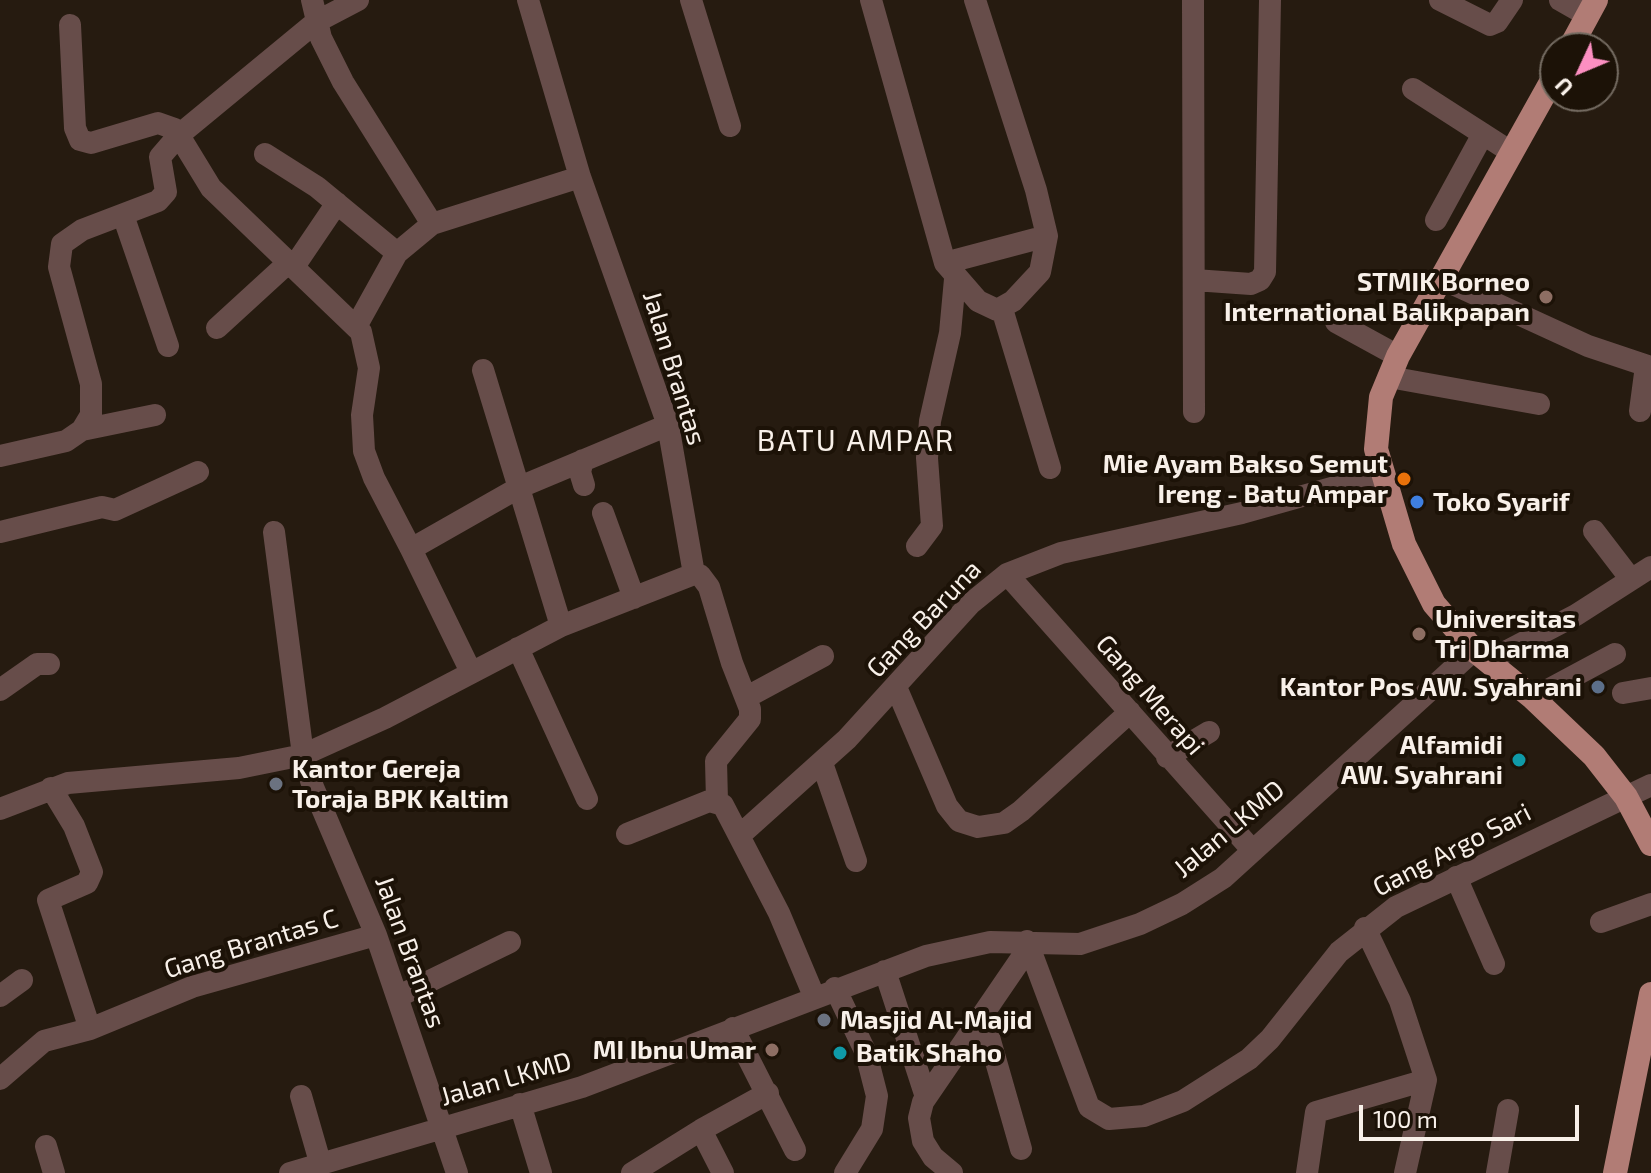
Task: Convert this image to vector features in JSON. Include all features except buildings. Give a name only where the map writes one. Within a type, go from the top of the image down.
[{"type":"main road","points":[[1579,32],[1592,8]]},
{"type":"main road","points":[[1539,103],[1394,366],[1376,425],[1376,449],[1404,544],[1444,617],[1481,656],[1533,698],[1594,756],[1626,797],[1651,844]]},
{"type":"main road","points":[[1615,1173],[1650,1009]]},
{"type":"street","points":[[82,430],[93,404],[91,384],[59,267],[59,251],[75,233],[146,207],[164,196],[160,157],[179,135],[314,11],[358,0]]},
{"type":"street","name":"Jalan Brantas","points":[[528,0],[580,177],[668,425],[694,574]]},
{"type":"street","points":[[691,0],[730,126]]},
{"type":"street","points":[[871,0],[950,271],[950,333],[930,421],[927,458],[932,526],[917,546]]},
{"type":"street","points":[[975,0],[1036,190],[1047,236],[1040,272],[1002,309]]},
{"type":"street","points":[[1193,0],[1194,412]]},
{"type":"street","points":[[1194,280],[1251,284],[1260,280],[1265,272],[1270,0]]},
{"type":"street","points":[[1440,0],[1490,25],[1497,22],[1512,0]]},
{"type":"street","points":[[1560,0],[1592,8]]},
{"type":"street","points":[[314,11],[343,82],[432,224]]},
{"type":"street","points":[[70,25],[75,128],[80,140],[91,143],[158,123],[170,126],[179,135],[211,188],[357,325],[368,355],[361,427],[364,451],[374,478],[471,672]]},
{"type":"street","points":[[1413,89],[1511,152]]},
{"type":"street","points":[[1436,220],[1483,134]]},
{"type":"street","points":[[265,154],[337,203],[397,253]]},
{"type":"street","points":[[357,325],[397,253],[432,224],[580,177]]},
{"type":"street","points":[[217,328],[291,266],[337,203]]},
{"type":"street","points":[[123,215],[168,346]]},
{"type":"street","points":[[950,271],[1047,236]]},
{"type":"street","points":[[950,271],[983,305],[1002,309]]},
{"type":"street","points":[[1442,279],[1588,346],[1648,366],[1640,411]]},
{"type":"street","points":[[1002,309],[1050,468]]},
{"type":"street","points":[[1336,322],[1394,366],[1539,404]]},
{"type":"street","points":[[483,370],[561,626]]},
{"type":"street","points":[[0,456],[66,441],[82,430],[155,415]]},
{"type":"street","points":[[411,549],[520,487],[668,425]]},
{"type":"street","points":[[583,460],[580,472],[584,485]]},
{"type":"street","points":[[0,532],[102,507],[115,510],[198,472]]},
{"type":"street","name":"Gang Baruna","points":[[739,836],[822,763],[970,604],[1007,574],[1061,553],[1265,507],[1381,474]]},
{"type":"street","points":[[603,513],[634,598]]},
{"type":"street","points":[[1594,531],[1630,578]]},
{"type":"street","name":"Jalan Brantas","points":[[274,532],[303,755],[317,797],[399,996],[457,1173]]},
{"type":"street","name":"Jalan LKMD","points":[[290,1173],[598,1082],[825,992],[972,944],[1080,944],[1119,933],[1196,896],[1481,656],[1576,615],[1651,567]]},
{"type":"street","points":[[0,809],[51,788],[90,780],[239,768],[303,755],[561,626],[694,574],[700,575],[709,587],[732,663],[747,697],[750,719],[716,761],[717,801],[729,814],[779,913],[825,992],[866,1053],[877,1096],[872,1129],[845,1173]]},
{"type":"street","name":"Gang Merapi","points":[[1007,574],[1253,851]]},
{"type":"street","points":[[518,648],[587,799]]},
{"type":"street","points":[[1533,698],[1615,654]]},
{"type":"street","points":[[747,697],[823,656]]},
{"type":"street","points":[[0,690],[37,664],[49,664]]},
{"type":"street","points":[[896,687],[947,806],[959,821],[978,827],[1004,823],[1021,811],[1130,712]]},
{"type":"street","points":[[1623,693],[1651,688]]},
{"type":"street","points":[[1167,757],[1209,732]]},
{"type":"street","points":[[822,763],[856,861]]},
{"type":"street","name":"Gang Argo Sari","points":[[1028,944],[1085,1099],[1099,1116],[1116,1120],[1162,1111],[1202,1091],[1259,1051],[1339,952],[1365,928],[1396,907],[1651,785]]},
{"type":"street","points":[[51,788],[74,826],[92,872],[87,883],[48,900],[90,1029]]},
{"type":"street","points":[[627,834],[717,801]]},
{"type":"street","points":[[1456,877],[1494,964]]},
{"type":"street","points":[[1601,922],[1651,904]]},
{"type":"street","points":[[1365,928],[1400,1001],[1426,1080],[1405,1173]]},
{"type":"street","name":"Gang Brantas C","points":[[0,1079],[44,1041],[90,1029],[192,987],[376,935]]},
{"type":"street","points":[[399,996],[510,942]]},
{"type":"street","points":[[952,1173],[933,1157],[923,1141],[919,1118],[926,1097],[983,1016],[1028,944]]},
{"type":"street","points":[[885,971],[926,1097]]},
{"type":"street","points":[[0,996],[22,980]]},
{"type":"street","points":[[983,1016],[1021,1149]]},
{"type":"street","points":[[733,1028],[795,1150]]},
{"type":"street","points":[[1307,1173],[1317,1111],[1426,1080]]},
{"type":"street","points":[[632,1173],[768,1093]]},
{"type":"street","points":[[301,1096],[320,1162]]},
{"type":"street","points":[[520,1104],[541,1173]]},
{"type":"street","points":[[1497,1173],[1508,1110]]},
{"type":"street","points":[[701,1130],[723,1173]]},
{"type":"street","points":[[46,1146],[54,1173]]},
{"type":"place","name":"STMIK Borneo International Balikpapan","points":[[1546,297]]},
{"type":"place","name":"Mie Ayam Bakso Semut Ireng - Batu Ampar","points":[[1404,479]]},
{"type":"place","name":"Toko Syarif","points":[[1417,502]]},
{"type":"place","name":"Universitas Tri Dharma","points":[[1419,634]]},
{"type":"place","name":"Kantor Pos AW. Syahrani","points":[[1598,687]]},
{"type":"place","name":"Alfamidi AW. Syahrani","points":[[1519,760]]},
{"type":"place","name":"Kantor Gereja Toraja BPK Kaltim","points":[[276,784]]},
{"type":"place","name":"Masjid Al-Majid","points":[[824,1020]]},
{"type":"place","name":"MI Ibnu Umar","points":[[772,1050]]},
{"type":"place","name":"Batik Shaho","points":[[840,1053]]},
{"type":"district","name":"BATU AMPAR","points":[[856,441]]}]
